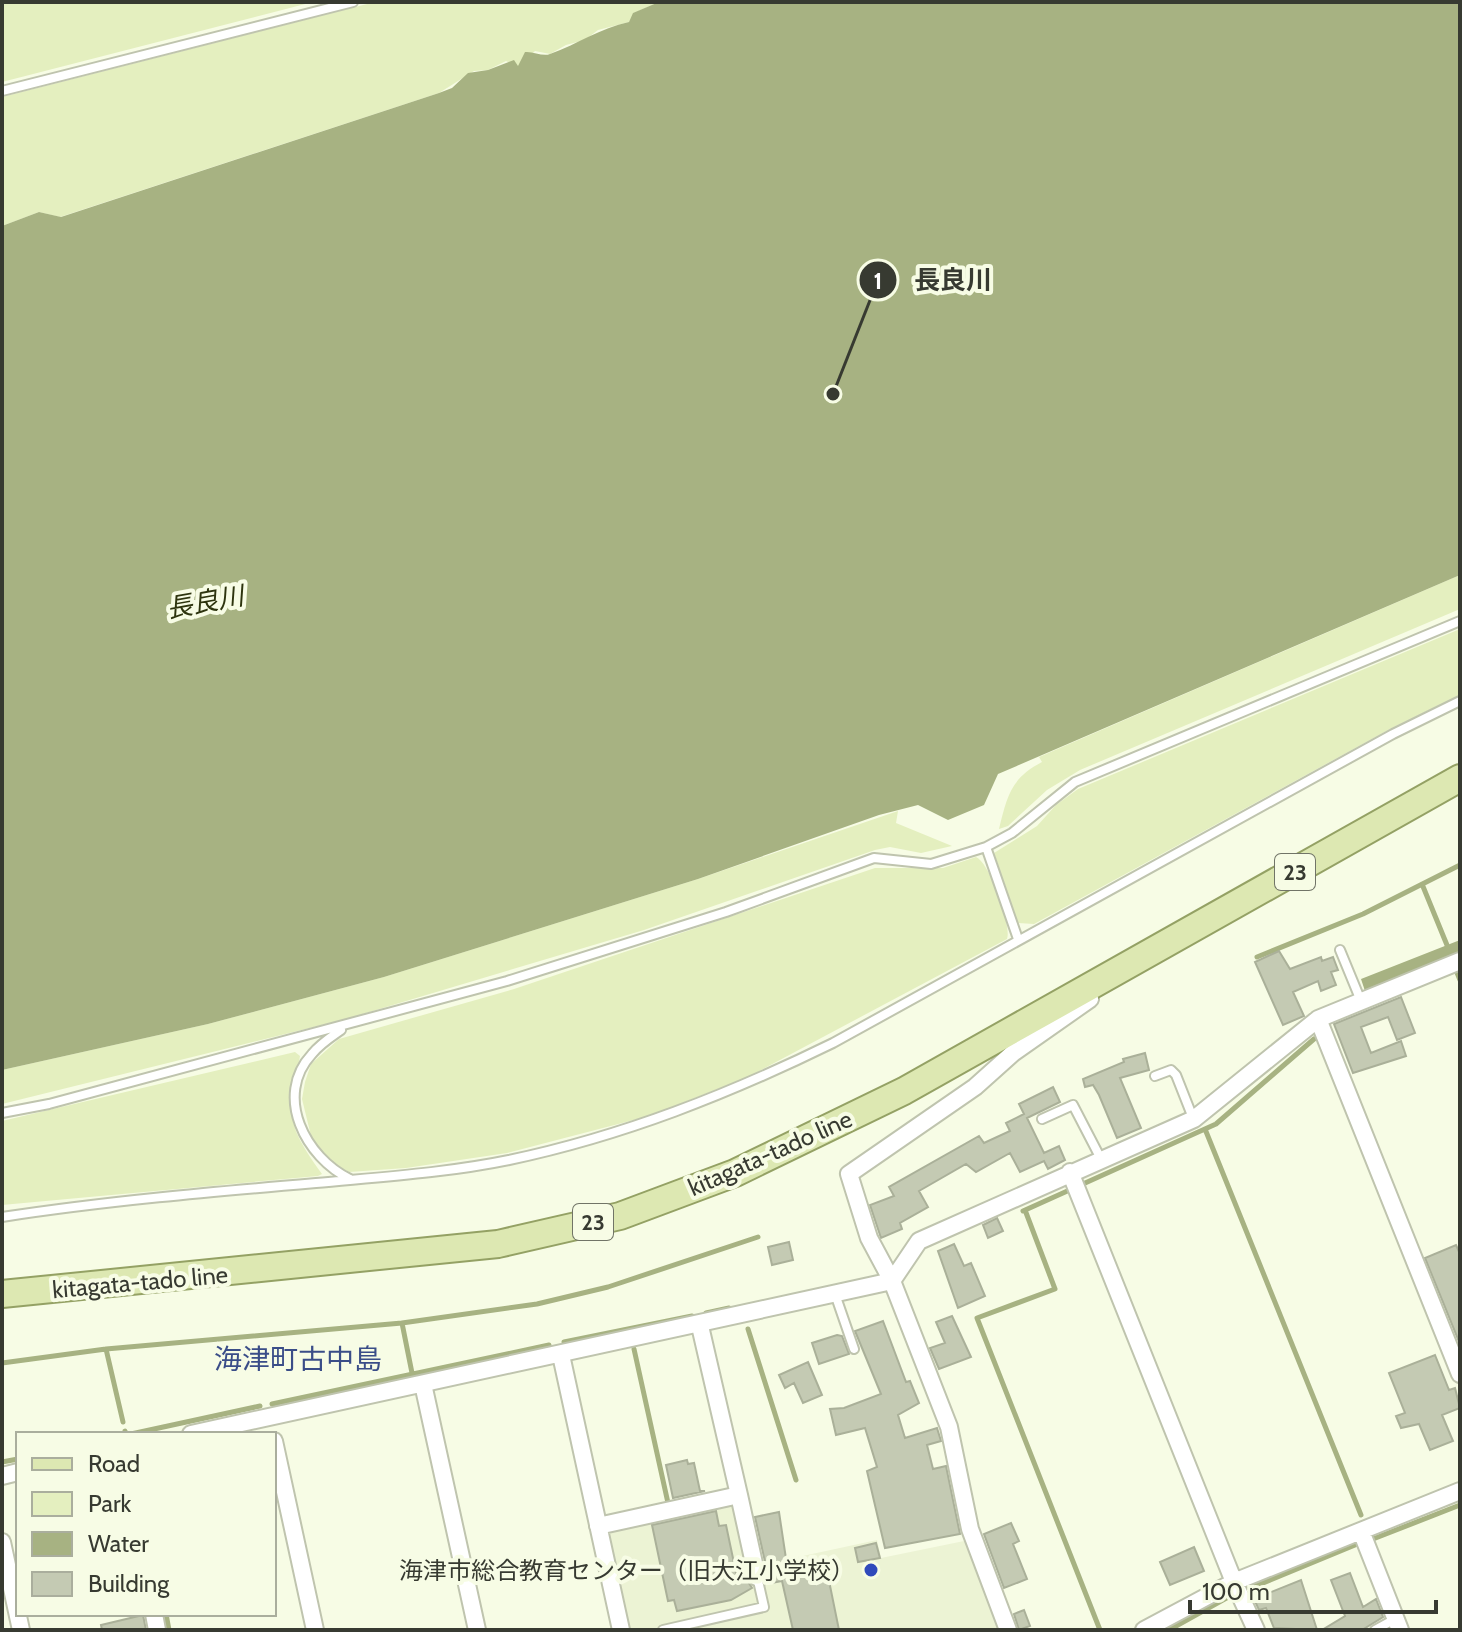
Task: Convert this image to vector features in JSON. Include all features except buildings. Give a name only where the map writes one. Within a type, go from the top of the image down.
[{"type":"main road","name":"kitagata-tado line","points":[[2,1294],[361,1261],[498,1244],[620,1216],[735,1173],[904,1091],[1460,778]]},
{"type":"street","points":[[211,1432],[271,1426],[423,1384],[700,1326],[892,1281],[919,1241],[1074,1182],[1101,1159],[1194,1119],[1318,1019],[1460,961]]},
{"type":"street","points":[[1008,1630],[970,1529],[949,1427],[892,1281],[869,1238],[849,1174],[975,1087],[1013,1053],[1102,991],[1129,967]]},
{"type":"street","points":[[1318,1019],[1460,1374]]},
{"type":"street","points":[[1074,1182],[1256,1630]]},
{"type":"street","points":[[700,1326],[758,1580]]},
{"type":"street","points":[[561,1355],[621,1630]]},
{"type":"street","points":[[423,1384],[477,1630]]},
{"type":"street","points":[[276,1450],[315,1630]]},
{"type":"street","points":[[1144,1630],[1234,1582],[1460,1491]]},
{"type":"street","points":[[598,1526],[739,1495]]},
{"type":"street","points":[[1361,1531],[1398,1624]]},
{"type":"street","points":[[2,1542],[16,1607]]},
{"type":"lane","points":[[2,91],[353,2]]},
{"type":"lane","points":[[2,1113],[345,1027],[507,981],[726,912],[874,858],[931,864],[986,847],[1029,823],[1051,798],[1075,782],[1460,621]]},
{"type":"lane","points":[[2,1217],[90,1203],[351,1180],[508,1160],[655,1121],[750,1083],[833,1043],[1393,734],[1460,701]]},
{"type":"lane","points":[[986,847],[1018,939]]},
{"type":"lane","points":[[1340,950],[1361,1002]]},
{"type":"lane","points":[[345,1027],[310,1055],[299,1075],[296,1096],[301,1130],[309,1146],[332,1171],[351,1180]]},
{"type":"lane","points":[[1155,1076],[1171,1070],[1176,1075],[1194,1119]]},
{"type":"lane","points":[[1042,1119],[1073,1105],[1101,1159]]},
{"type":"lane","points":[[835,1294],[854,1349]]},
{"type":"lane","points":[[663,1630],[764,1607],[758,1580]]},
{"type":"lane","points":[[1375,1630],[1398,1624]]},
{"type":"shaded area","name":"海津市総合教育センター（旧大江小学校）","points":[[730,1503],[736,1507],[761,1565],[877,1540],[881,1558],[969,1540],[1001,1630],[625,1630],[604,1536],[608,1528]]},
{"type":"green space","points":[[2,2],[313,2],[2,82]]},
{"type":"green space","points":[[375,2],[659,2],[634,13],[629,22],[598,30],[585,40],[566,45],[550,54],[535,51],[518,67],[506,61],[488,70],[474,71],[439,93],[60,217],[39,212],[2,226],[2,97]]},
{"type":"green space","points":[[1460,575],[1460,609],[1080,770],[1047,790],[1008,826],[999,829],[1012,789],[1023,775],[1042,762],[1039,757]]},
{"type":"green space","points":[[1460,629],[1460,695],[1390,729],[1034,924],[1018,923],[994,853],[1037,826],[1056,805],[1078,789]]},
{"type":"green space","points":[[898,811],[896,823],[952,846],[921,853],[890,847],[875,850],[644,930],[346,1019],[2,1104],[2,1070],[208,1024],[384,977],[698,879]]},
{"type":"green space","points":[[976,857],[987,870],[999,895],[1007,939],[748,1077],[649,1116],[507,1153],[406,1168],[349,1172],[329,1162],[313,1144],[302,1099],[305,1082],[311,1064],[339,1039],[514,989],[875,868],[943,868]]},
{"type":"green space","points":[[295,1052],[300,1056],[292,1106],[295,1129],[322,1174],[2,1205],[2,1121]]},
{"type":"water","points":[[659,2],[1460,2],[1460,575],[998,774],[984,805],[948,820],[918,805],[879,815],[698,879],[384,977],[208,1024],[2,1070],[2,226],[39,212],[61,217],[439,93],[452,88],[468,73],[488,70],[514,60],[518,66],[525,52],[550,54],[629,22],[633,13]]},
{"type":"water","points":[[1460,940],[1460,952],[1365,991],[1361,979]]},
{"type":"waterway","points":[[1257,957],[1363,914],[1460,865]]},
{"type":"waterway","points":[[1422,884],[1449,950]]},
{"type":"waterway","points":[[1456,970],[1460,980]]},
{"type":"waterway","points":[[1023,1211],[1216,1124],[1314,1039]]},
{"type":"waterway","points":[[1205,1129],[1361,1515]]},
{"type":"waterway","points":[[1025,1210],[1055,1289],[977,1318],[1100,1630]]},
{"type":"waterway","points":[[412,1373],[402,1323],[537,1304],[608,1287],[758,1237]]},
{"type":"waterway","points":[[706,1313],[729,1308]]},
{"type":"waterway","points":[[564,1342],[692,1316]]},
{"type":"waterway","points":[[123,1422],[106,1349],[402,1323]]},
{"type":"waterway","points":[[748,1329],[796,1480]]},
{"type":"waterway","points":[[272,1404],[549,1345]]},
{"type":"waterway","points":[[2,1363],[106,1349]]},
{"type":"waterway","points":[[634,1349],[668,1503]]},
{"type":"waterway","points":[[140,1432],[260,1406]]},
{"type":"waterway","points":[[2,1462],[16,1459]]},
{"type":"waterway","points":[[1373,1539],[1460,1505]]},
{"type":"waterway","points":[[1246,1590],[1355,1545]]},
{"type":"waterway","points":[[1169,1630],[1230,1596]]},
{"type":"waterway","points":[[166,1616],[169,1630]]},
{"type":"place","name":"長良川","points":[[833,394]]},
{"type":"place","name":"海津市総合教育センター（旧大江小学校）","points":[[871,1570]]},
{"type":"district","name":"海津町古中島","points":[[298,1359]]}]
